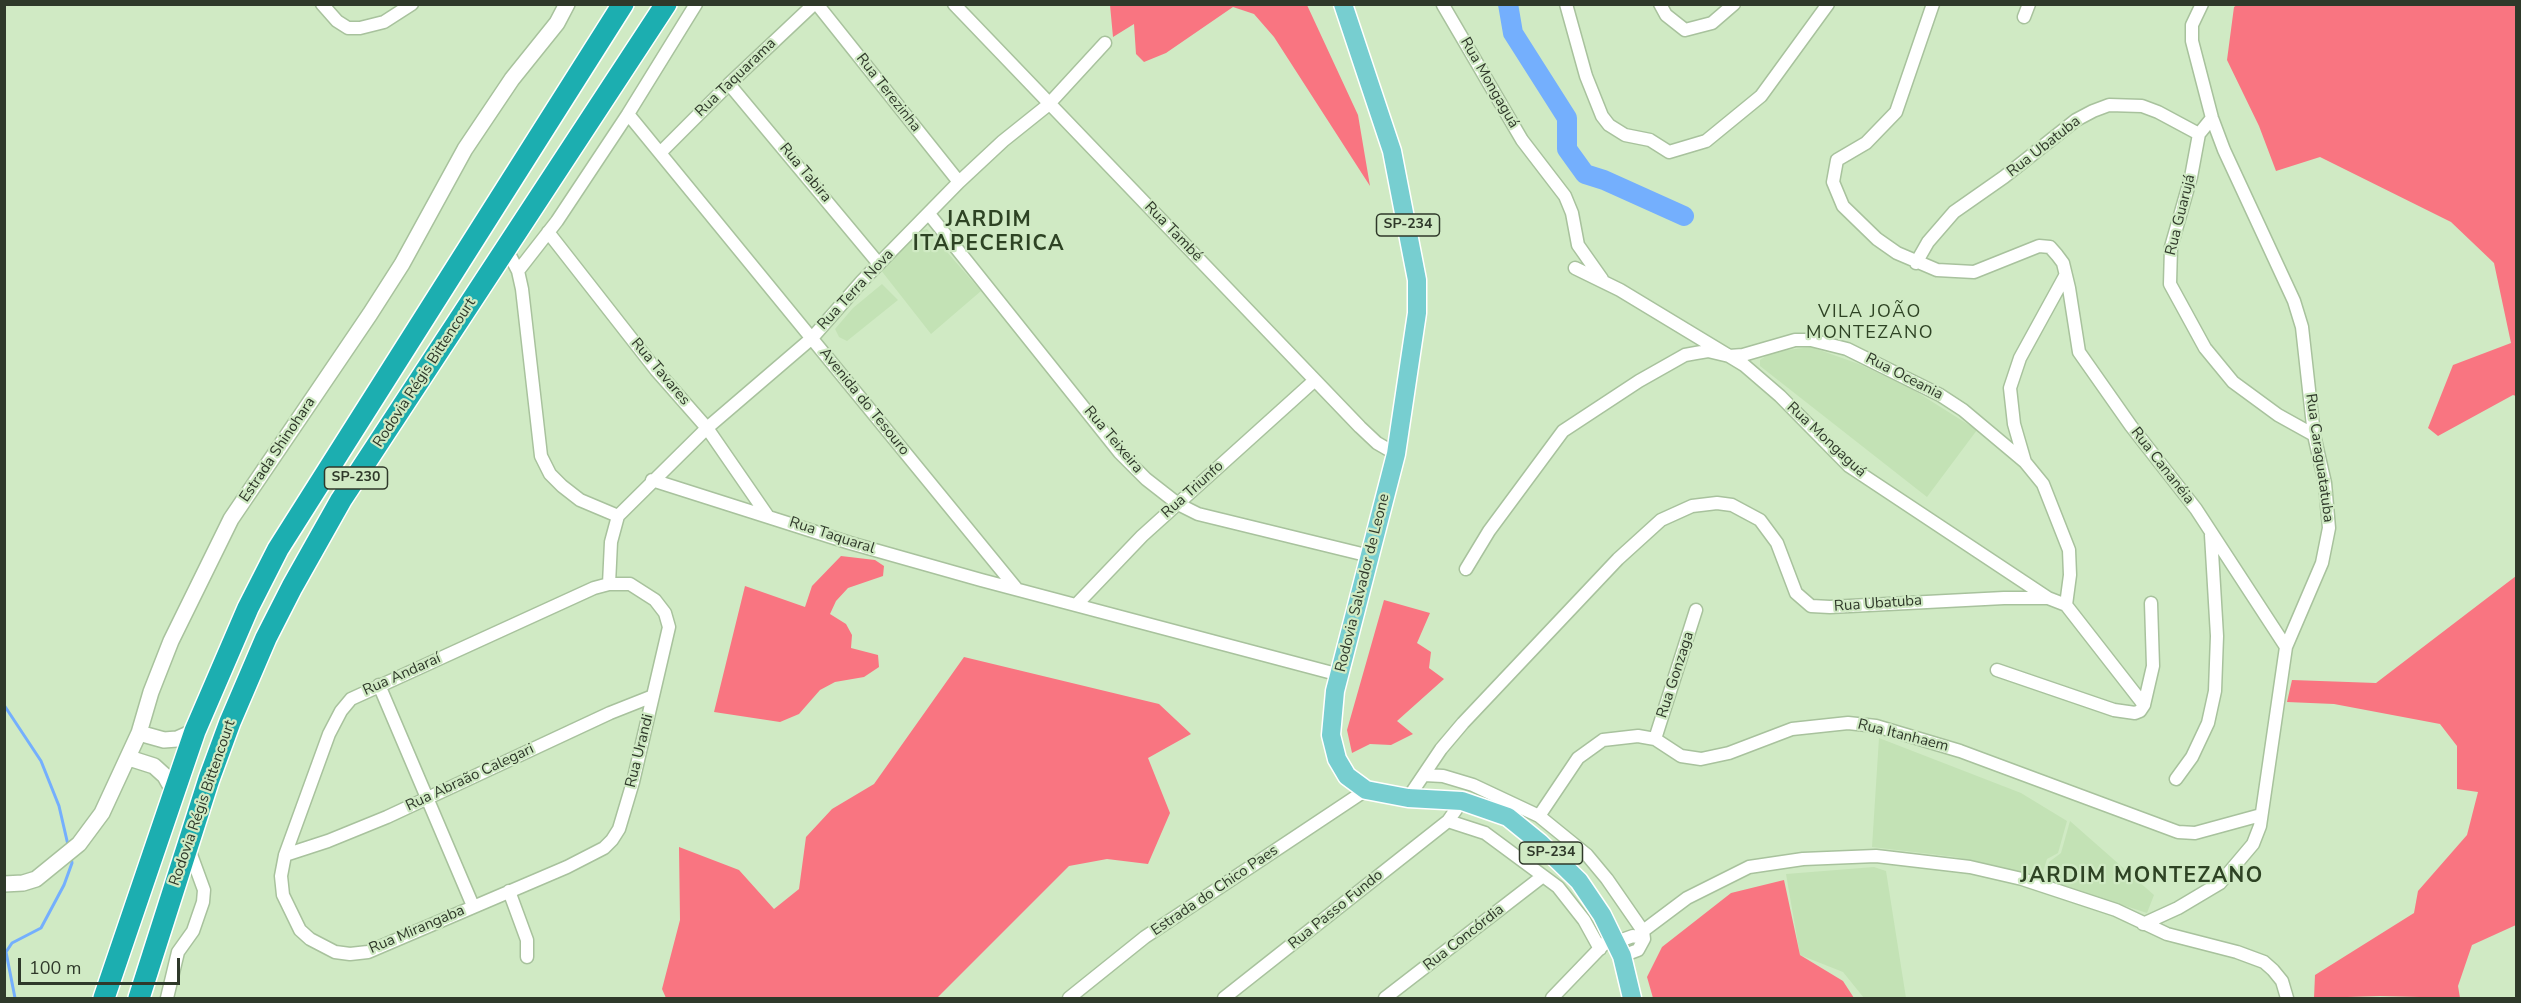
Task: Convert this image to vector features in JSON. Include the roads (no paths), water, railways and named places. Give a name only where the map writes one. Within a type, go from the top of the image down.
[{"type":"highway","name":"Rodovia Régis Bittencourt","points":[[104,999],[195,731],[248,608],[278,549],[623,4]]},
{"type":"highway","name":"Rodovia Régis Bittencourt","points":[[139,999],[188,845],[244,685],[292,587],[341,500],[666,4]]},
{"type":"main road","name":"Rodovia Salvador de Leone","points":[[1342,4],[1392,151],[1417,280],[1415,331],[1396,453],[1340,675],[1331,735],[1337,759],[1347,776],[1366,790]]},
{"type":"main road","name":"SP-234","points":[[1366,790],[1408,798],[1462,801],[1508,817],[1560,860],[1592,897],[1632,999]]},
{"type":"street","points":[[322,4],[337,21],[348,28],[360,28],[384,22],[412,4]]},
{"type":"street","name":"Estrada Shinohara","points":[[4,884],[23,883],[36,879],[87,836],[102,813],[129,758],[171,641],[231,519],[402,264],[465,149],[512,79],[557,23],[567,4]]},
{"type":"street","points":[[518,271],[548,232],[628,114],[696,4]]},
{"type":"street","name":"Rua Taquarama","points":[[660,153],[729,84],[816,4]]},
{"type":"street","name":"Rua Terezinha","points":[[816,4],[959,182]]},
{"type":"street","name":"Rua També","points":[[954,4],[1048,105],[1377,443],[1396,453]]},
{"type":"street","points":[[1566,4],[1586,76],[1602,116],[1609,125],[1625,135],[1650,140],[1669,152],[1706,141],[1761,96],[1828,4]]},
{"type":"street","points":[[1660,4],[1666,15],[1685,30],[1712,23],[1734,4]]},
{"type":"street","points":[[1917,263],[1877,239],[1843,206],[1833,182],[1837,160],[1866,143],[1896,112],[1933,4]]},
{"type":"street","points":[[2024,17],[2029,4]]},
{"type":"street","name":"Rua Caraguatatuba","points":[[2143,924],[2178,908],[2220,883],[2253,844],[2261,815],[2286,647],[2315,583],[2329,528],[2325,483],[2314,435],[2302,327],[2294,301],[2224,150],[2212,118],[2192,41],[2192,25],[2202,4]]},
{"type":"street","name":"Rua Mongaguá","points":[[1443,5],[1514,128],[1565,196],[1582,254],[1605,282]]},
{"type":"street","name":"Rua Terra Nova","points":[[652,480],[707,428],[812,338],[879,264],[959,182],[1003,141],[1048,105],[1106,44]]},
{"type":"street","name":"Rua Tabira","points":[[729,84],[879,264]]},
{"type":"street","name":"Rua Ubatuba","points":[[1917,263],[1928,242],[1954,212],[2004,177],[2076,120],[2092,111],[2109,105],[2142,106],[2158,111],[2199,134]]},
{"type":"street","name":"Avenida do Tesouro","points":[[628,114],[1016,588]]},
{"type":"street","name":"Rua Guarujá","points":[[2212,118],[2199,134],[2191,177],[2171,247],[2170,284],[2205,348],[2233,382],[2278,415],[2314,435]]},
{"type":"street","name":"Rua Teixeira","points":[[929,214],[1120,453],[1146,479],[1178,504],[1220,521],[1370,556]]},
{"type":"street","name":"Rua Tavares","points":[[548,232],[656,370],[707,428],[767,515]]},
{"type":"street","name":"Rua Cananéia","points":[[1917,263],[1937,270],[1974,272],[2005,258],[2044,245],[2057,255],[2063,263],[2079,352],[2211,534],[2286,647]]},
{"type":"street","points":[[506,248],[518,271],[530,341],[541,456],[550,474],[561,486],[580,500],[618,516]]},
{"type":"street","name":"Rua Mongaguá","points":[[1575,268],[1605,282],[1744,365],[1772,388],[1850,466],[2048,598]]},
{"type":"street","points":[[2065,276],[2020,357],[2010,388],[2014,424],[2025,462],[2043,484],[2066,537],[2071,561],[2066,604],[2144,705]]},
{"type":"street","name":"Rua Oceania","points":[[1729,356],[1743,355],[1795,340],[1811,340],[1848,349],[1940,395],[1963,410],[2025,462]]},
{"type":"street","points":[[1466,569],[1494,524],[1563,431],[1631,386],[1685,355],[1708,351],[1729,356]]},
{"type":"street","name":"Rua Triunfo","points":[[1077,604],[1106,571],[1315,380]]},
{"type":"street","points":[[609,584],[611,542],[618,516],[652,480]]},
{"type":"street","name":"Rua Taquaral","points":[[652,480],[850,543],[1340,675]]},
{"type":"street","name":"Rua Ubatuba","points":[[1408,798],[1462,723],[1632,545],[1661,520],[1692,506],[1718,503],[1732,505],[1760,520],[1777,543],[1797,593],[1811,606],[2048,598],[2066,604]]},
{"type":"street","points":[[2176,779],[2192,757],[2208,723],[2215,692],[2217,636],[2211,534]]},
{"type":"street","name":"Rua Andaraí","points":[[285,855],[329,734],[341,711],[351,699],[594,588],[609,584]]},
{"type":"street","name":"Rua Urandi","points":[[509,891],[588,857],[612,840],[627,801],[669,627],[665,613],[655,600],[630,584],[609,584]]},
{"type":"street","points":[[1997,670],[2114,710],[2135,713],[2144,705],[2152,666],[2151,603]]},
{"type":"street","name":"Rua Gonzaga","points":[[1655,739],[1696,610]]},
{"type":"street","points":[[379,685],[473,906]]},
{"type":"street","name":"Rua Abraão Calegari","points":[[285,855],[328,841],[610,713],[653,696]]},
{"type":"street","name":"Rua Itanhaem","points":[[1539,816],[1563,780],[1590,747],[1617,736],[1638,735],[1655,739],[1681,756],[1701,759],[1729,753],[1792,729],[1830,723],[1863,724],[1960,751],[2178,832],[2195,833],[2261,815]]},
{"type":"street","points":[[139,733],[164,740],[177,739],[195,731]]},
{"type":"street","points":[[129,758],[154,766],[165,776],[174,792]]},
{"type":"street","points":[[1424,775],[1443,776],[1473,785],[1539,816],[1587,855],[1607,879],[1644,935]]},
{"type":"street","name":"Estrada do Chico Paes","points":[[1069,999],[1145,937],[1366,790]]},
{"type":"street","name":"Rua Passo Fundo","points":[[1224,999],[1448,821],[1462,801]]},
{"type":"street","points":[[1448,821],[1485,833],[1543,876],[1571,901],[1613,946],[1638,950],[1644,935],[1687,898],[1749,867],[1803,859],[1865,856],[1932,861],[2001,874],[2116,910],[2143,924],[2264,962],[2282,981],[2287,999]]},
{"type":"street","points":[[166,999],[178,952],[193,931],[203,902],[204,890],[188,845]]},
{"type":"street","name":"Rua Mirangaba","points":[[285,855],[281,876],[283,895],[290,912],[300,930],[310,939],[335,952],[350,954],[368,952],[509,891]]},
{"type":"street","name":"Rua Concórdia","points":[[1385,999],[1543,876]]},
{"type":"street","points":[[509,891],[527,940],[527,957]]},
{"type":"street","points":[[1552,999],[1613,946]]},
{"type":"waterway","points":[[1508,4],[1513,33],[1567,118],[1567,149],[1585,174],[1604,180],[1684,216]]},
{"type":"waterway","points":[[4,705],[41,761],[59,806],[68,845]]},
{"type":"waterway","points":[[15,998],[6,952],[12,943],[41,928],[64,885],[72,863],[71,857]]},
{"type":"district","name":"JARDIM ITAPECERICA","points":[[989,233]]},
{"type":"district","name":"VILA JOÃO MONTEZANO","points":[[1870,323]]},
{"type":"district","name":"JARDIM MONTEZANO","points":[[2142,877]]}]
